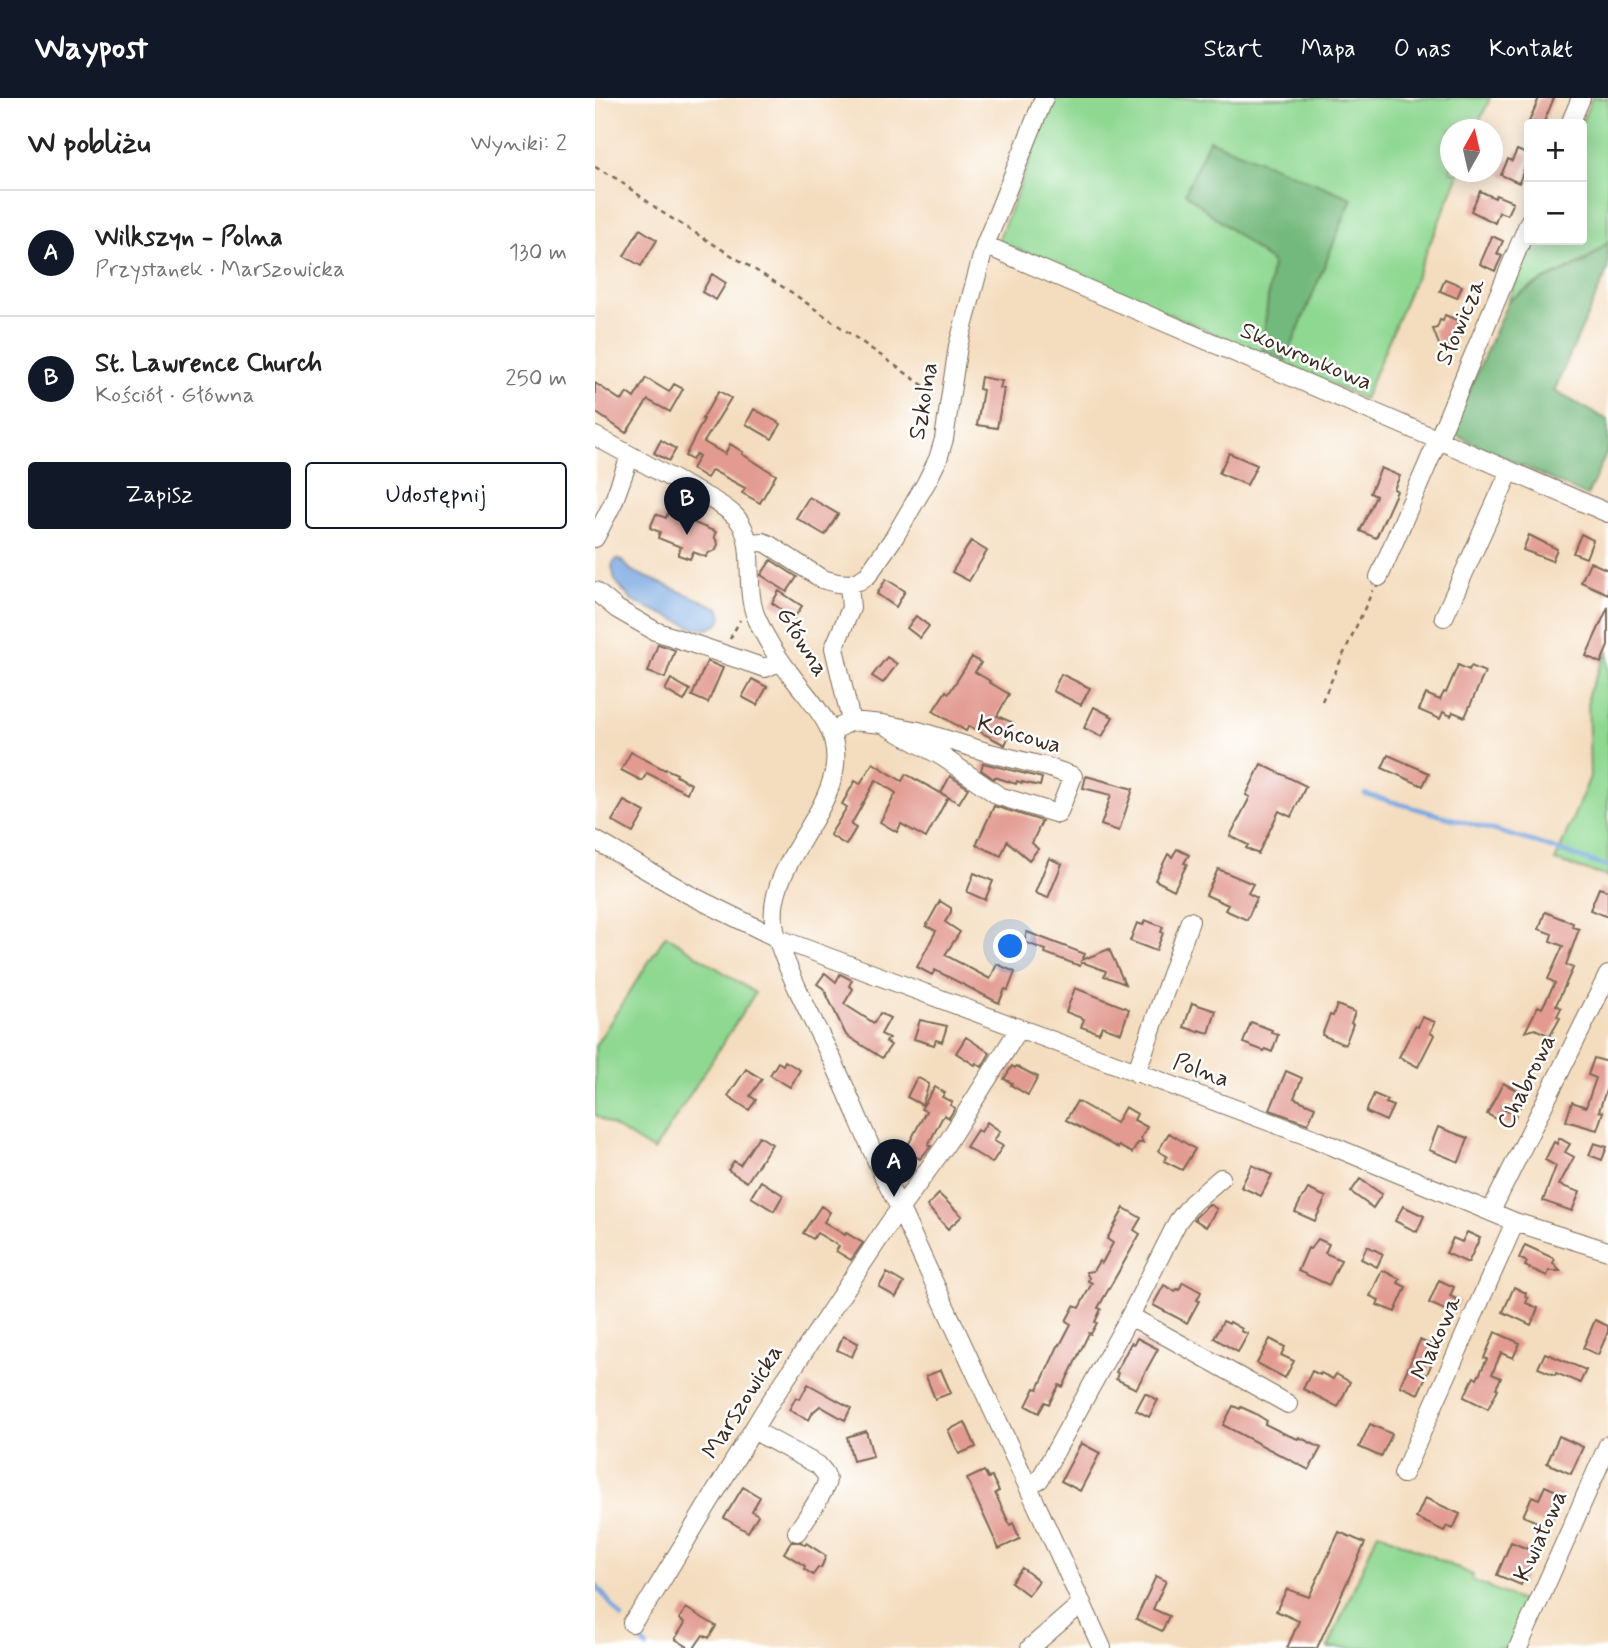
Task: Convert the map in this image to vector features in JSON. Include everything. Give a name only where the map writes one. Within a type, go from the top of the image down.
[{"type":"street","name":"Szkolna","points":[[849,584],[868,575],[876,564],[938,459],[944,439],[958,346],[985,245],[1044,98]]},
{"type":"street","points":[[1572,119],[1581,98]]},
{"type":"street","name":"Słowicza","points":[[1379,577],[1524,234]]},
{"type":"street","name":"Skowronkowa","points":[[985,245],[1608,513]]},
{"type":"street","name":"Główna","points":[[595,436],[700,493],[732,514],[742,526],[748,543],[751,606],[781,662],[825,719],[831,732],[835,750],[831,782],[818,812],[776,889],[773,917],[777,938]]},
{"type":"street","points":[[595,538],[613,503],[630,456]]},
{"type":"street","points":[[1444,617],[1510,471]]},
{"type":"street","points":[[748,543],[768,544],[823,579],[849,584],[851,608],[834,648],[851,721],[831,732]]},
{"type":"street","points":[[595,591],[617,609],[655,631],[765,668],[781,662]]},
{"type":"street","name":"Końcowa","points":[[851,721],[883,724],[919,731],[1073,776],[1058,814],[999,796],[943,757],[883,724]]},
{"type":"street","name":"Polna","points":[[595,840],[688,894],[777,938],[1313,1138],[1515,1222],[1608,1251]]},
{"type":"street","points":[[1136,1073],[1190,921]]},
{"type":"street","points":[[777,938],[1102,1648]]},
{"type":"street","name":"Chabrowa","points":[[1490,1211],[1608,975]]},
{"type":"street","name":"Marszowicka","points":[[632,1623],[651,1598],[753,1430],[888,1225],[945,1146],[1019,1029]]},
{"type":"street","points":[[1028,1486],[1040,1479],[1130,1316],[1178,1221],[1192,1203],[1221,1178]]},
{"type":"street","name":"Makowa","points":[[1403,1474],[1515,1222]]},
{"type":"street","points":[[1130,1316],[1289,1404]]},
{"type":"street","points":[[753,1430],[818,1465],[825,1473],[827,1480],[824,1489],[797,1532]]},
{"type":"street","name":"Kwiatowa","points":[[1518,1648],[1608,1445]]},
{"type":"street","points":[[1030,1648],[1082,1603]]},
{"type":"path","points":[[595,167],[617,179],[663,213],[791,292],[949,403]]},
{"type":"path","points":[[1322,701],[1379,577]]},
{"type":"path","points":[[722,654],[742,616],[751,606]]},
{"type":"green space","points":[[1054,98],[1490,98],[1481,119],[1440,119],[1440,182],[1456,182],[1364,399],[998,241]]},
{"type":"green space","points":[[1592,98],[1608,98],[1608,242],[1584,260],[1508,301],[1531,245],[1587,245],[1587,119],[1583,119]]},
{"type":"green space","points":[[1209,140],[1352,198],[1286,360],[1262,350],[1272,263],[1185,193]]},
{"type":"green space","points":[[1608,242],[1608,269],[1554,391],[1608,420],[1608,450],[1587,496],[1451,433],[1508,301],[1542,281],[1581,264]]},
{"type":"green space","points":[[1608,650],[1608,877],[1555,861],[1590,777],[1588,694]]},
{"type":"green space","points":[[666,935],[755,993],[654,1151],[595,1115],[595,1046]]},
{"type":"green space","points":[[1378,1532],[1473,1575],[1472,1580],[1528,1604],[1508,1648],[1328,1648]]},
{"type":"water","points":[[618,559],[632,571],[719,608],[722,616],[719,624],[708,629],[695,628],[632,601],[615,580],[612,566]]},
{"type":"building","points":[[1539,98],[1554,98],[1545,119],[1530,119]]},
{"type":"building","points":[[1517,150],[1524,153],[1524,169],[1519,183],[1503,176],[1508,159],[1512,161]]},
{"type":"building","points":[[1480,191],[1513,202],[1507,215],[1499,212],[1495,223],[1471,211]]},
{"type":"building","points":[[640,229],[657,240],[641,266],[624,256]]},
{"type":"building","points":[[1492,236],[1503,241],[1497,254],[1502,256],[1495,271],[1480,264]]},
{"type":"building","points":[[712,274],[726,283],[716,300],[702,292]]},
{"type":"building","points":[[1445,279],[1462,286],[1457,298],[1440,291]]},
{"type":"building","points":[[1445,315],[1459,321],[1451,347],[1440,347],[1433,329],[1437,328],[1440,320],[1443,321]]},
{"type":"building","points":[[981,377],[1002,381],[1000,388],[1004,389],[997,428],[977,425],[983,390],[979,389]]},
{"type":"building","points":[[646,378],[669,392],[674,384],[683,389],[670,412],[648,400],[626,433],[595,412],[595,383],[622,401],[627,393],[634,398]]},
{"type":"building","points":[[719,391],[731,398],[704,442],[725,454],[730,444],[776,475],[760,503],[742,493],[745,488],[712,470],[707,478],[692,469],[699,456],[696,454],[692,460],[685,456]]},
{"type":"building","points":[[754,409],[781,424],[772,439],[746,424]]},
{"type":"building","points":[[661,440],[676,449],[669,461],[654,453]]},
{"type":"building","points":[[1229,453],[1257,465],[1247,485],[1219,473]]},
{"type":"building","points":[[1381,468],[1400,476],[1394,489],[1397,491],[1376,538],[1360,531],[1376,496],[1370,493]]},
{"type":"building","points":[[809,497],[838,514],[825,535],[796,518]]},
{"type":"building","points":[[668,512],[716,532],[716,550],[708,553],[706,557],[693,552],[690,559],[678,555],[681,547],[658,538],[660,532],[650,528],[656,514],[666,518]]},
{"type":"building","points":[[1581,534],[1593,540],[1586,558],[1573,553]]},
{"type":"building","points":[[1529,535],[1557,549],[1552,561],[1523,550]]},
{"type":"building","points":[[971,541],[987,551],[969,581],[952,572]]},
{"type":"building","points":[[771,560],[797,577],[787,592],[761,575]]},
{"type":"building","points":[[1590,562],[1608,570],[1608,594],[1581,582]]},
{"type":"building","points":[[886,579],[905,591],[896,607],[877,594]]},
{"type":"building","points":[[779,591],[802,606],[794,618],[772,603]]},
{"type":"building","points":[[1608,607],[1608,646],[1601,663],[1586,656]]},
{"type":"building","points":[[916,616],[929,626],[920,638],[907,628]]},
{"type":"building","points":[[658,644],[675,650],[665,678],[648,672]]},
{"type":"building","points":[[887,657],[897,664],[883,683],[872,676]]},
{"type":"building","points":[[972,657],[981,663],[975,672],[1009,694],[997,716],[1014,723],[1005,745],[969,726],[966,731],[933,711],[946,691],[949,693]]},
{"type":"building","points":[[707,661],[723,668],[708,703],[692,696]]},
{"type":"building","points":[[1458,665],[1469,670],[1471,666],[1485,672],[1465,717],[1453,712],[1451,716],[1443,712],[1440,719],[1419,710],[1426,694],[1440,700],[1444,692],[1446,693]]},
{"type":"building","points":[[1061,674],[1090,688],[1081,705],[1053,691]]},
{"type":"building","points":[[671,679],[690,690],[684,701],[665,690]]},
{"type":"building","points":[[752,679],[767,687],[757,705],[742,697]]},
{"type":"building","points":[[1094,707],[1113,717],[1102,737],[1084,728]]},
{"type":"building","points":[[631,752],[677,774],[676,776],[691,784],[687,793],[647,773],[642,781],[621,770]]},
{"type":"building","points":[[1388,755],[1429,773],[1423,786],[1382,768]]},
{"type":"building","points":[[873,763],[902,781],[906,774],[948,797],[926,838],[901,824],[897,832],[880,822],[896,793],[876,780],[851,825],[856,828],[846,845],[830,835],[847,807],[842,804],[855,781],[860,784]]},
{"type":"building","points":[[983,763],[1042,778],[1040,786],[1017,781],[1016,784],[995,777],[994,779],[981,770]]},
{"type":"building","points":[[1261,764],[1306,786],[1291,817],[1279,811],[1258,854],[1246,848],[1248,845],[1230,836],[1250,797],[1246,795]]},
{"type":"building","points":[[950,776],[968,788],[959,803],[941,793]]},
{"type":"building","points":[[1086,776],[1133,789],[1119,831],[1101,825],[1111,795],[1083,788]]},
{"type":"building","points":[[624,801],[645,812],[633,833],[612,821]]},
{"type":"building","points":[[994,806],[1042,821],[1032,843],[1038,849],[1029,860],[1007,841],[1001,856],[976,845]]},
{"type":"building","points":[[1177,849],[1189,855],[1174,890],[1155,880],[1168,854],[1172,857]]},
{"type":"building","points":[[1049,858],[1062,864],[1048,898],[1035,893]]},
{"type":"building","points":[[1218,869],[1253,884],[1248,893],[1257,898],[1247,920],[1225,910],[1228,905],[1206,895]]},
{"type":"building","points":[[974,873],[993,881],[985,900],[967,892]]},
{"type":"building","points":[[1599,888],[1608,891],[1608,917],[1590,910]]},
{"type":"building","points":[[940,901],[951,908],[945,922],[960,932],[945,955],[990,979],[997,964],[1015,972],[999,1003],[935,970],[932,975],[917,967],[936,931],[926,926]]},
{"type":"building","points":[[1545,912],[1573,923],[1572,927],[1579,929],[1566,965],[1573,968],[1556,1005],[1561,1008],[1557,1016],[1560,1018],[1550,1036],[1535,1029],[1525,1032],[1538,1006],[1542,1008],[1555,983],[1548,979],[1563,946],[1550,941],[1552,934],[1539,929]]},
{"type":"building","points":[[1145,920],[1163,927],[1156,951],[1130,941],[1137,923],[1143,925]]},
{"type":"building","points":[[1027,932],[1085,954],[1082,960],[1109,949],[1125,984],[1104,976],[1106,971],[1082,962],[1080,966],[1024,942]]},
{"type":"building","points":[[825,973],[836,982],[840,974],[852,980],[849,986],[853,989],[844,1004],[874,1023],[880,1013],[890,1018],[881,1034],[889,1038],[886,1042],[891,1045],[882,1058],[846,1035],[824,989],[817,984]]},
{"type":"building","points":[[1075,988],[1129,1009],[1121,1033],[1102,1026],[1099,1033],[1081,1027],[1084,1019],[1066,1012]]},
{"type":"building","points":[[1192,1003],[1216,1011],[1209,1033],[1184,1027]]},
{"type":"building","points":[[1337,1005],[1355,1012],[1345,1045],[1322,1035]]},
{"type":"building","points":[[1422,1017],[1435,1022],[1430,1033],[1434,1035],[1418,1067],[1399,1057]]},
{"type":"building","points":[[920,1020],[947,1026],[942,1042],[936,1040],[934,1045],[914,1039]]},
{"type":"building","points":[[1251,1022],[1278,1035],[1272,1052],[1243,1043]]},
{"type":"building","points":[[966,1037],[990,1053],[982,1067],[956,1053]]},
{"type":"building","points":[[1594,1058],[1608,1062],[1608,1084],[1599,1111],[1603,1112],[1597,1130],[1566,1121],[1572,1102],[1586,1107],[1596,1078],[1588,1075]]},
{"type":"building","points":[[785,1061],[800,1070],[790,1087],[770,1075],[778,1062],[783,1065]]},
{"type":"building","points":[[1012,1066],[1038,1077],[1028,1095],[1004,1079]]},
{"type":"building","points":[[746,1069],[762,1079],[750,1096],[756,1100],[749,1110],[728,1096]]},
{"type":"building","points":[[1286,1071],[1302,1078],[1294,1098],[1315,1107],[1308,1124],[1270,1110]]},
{"type":"building","points":[[917,1077],[929,1084],[922,1105],[907,1097]]},
{"type":"building","points":[[1503,1083],[1526,1095],[1520,1107],[1506,1103],[1503,1109],[1516,1115],[1510,1126],[1487,1114]]},
{"type":"building","points":[[935,1087],[945,1093],[942,1097],[952,1102],[950,1105],[955,1108],[949,1118],[945,1115],[942,1118],[928,1145],[931,1146],[920,1159],[905,1151],[926,1111],[921,1109]]},
{"type":"building","points":[[1374,1094],[1388,1100],[1386,1103],[1393,1106],[1386,1121],[1366,1112]]},
{"type":"building","points":[[1077,1101],[1116,1123],[1125,1107],[1137,1114],[1134,1120],[1147,1127],[1141,1138],[1143,1143],[1138,1143],[1132,1153],[1066,1120]]},
{"type":"building","points":[[987,1122],[1000,1131],[994,1141],[1003,1146],[992,1163],[966,1147],[977,1130],[981,1132]]},
{"type":"building","points":[[1438,1127],[1468,1138],[1459,1162],[1429,1150]]},
{"type":"building","points":[[1169,1133],[1195,1149],[1182,1170],[1164,1161],[1167,1156],[1158,1151]]},
{"type":"building","points":[[759,1136],[772,1144],[747,1182],[728,1170],[734,1161],[740,1165]]},
{"type":"building","points":[[1559,1138],[1570,1144],[1565,1152],[1574,1157],[1559,1185],[1580,1192],[1572,1211],[1543,1201],[1556,1166],[1545,1160]]},
{"type":"building","points":[[1594,1143],[1607,1147],[1602,1160],[1589,1155]]},
{"type":"building","points":[[1252,1165],[1272,1175],[1261,1196],[1241,1187]]},
{"type":"building","points":[[1360,1179],[1382,1194],[1373,1208],[1351,1192]]},
{"type":"building","points":[[761,1181],[783,1195],[774,1211],[751,1197]]},
{"type":"building","points":[[1308,1189],[1326,1197],[1315,1221],[1295,1212]]},
{"type":"building","points":[[939,1194],[962,1216],[948,1229],[927,1206]]},
{"type":"building","points":[[1209,1204],[1217,1209],[1206,1227],[1194,1219]]},
{"type":"building","points":[[821,1206],[830,1212],[824,1222],[863,1243],[851,1260],[836,1251],[839,1246],[817,1233],[813,1239],[803,1233]]},
{"type":"building","points":[[1403,1206],[1424,1216],[1417,1232],[1395,1221]]},
{"type":"building","points":[[1124,1208],[1141,1218],[1134,1230],[1140,1234],[1098,1308],[1101,1309],[1095,1322],[1097,1323],[1091,1334],[1089,1333],[1063,1387],[1059,1385],[1049,1404],[1045,1402],[1039,1413],[1026,1406],[1035,1388],[1038,1389],[1071,1324],[1066,1321],[1074,1306],[1079,1308],[1092,1283],[1088,1281],[1086,1272],[1093,1271],[1099,1261],[1102,1263],[1113,1243],[1107,1239]]},
{"type":"building","points":[[1467,1232],[1480,1238],[1468,1263],[1446,1253],[1453,1238],[1462,1242]]},
{"type":"building","points":[[1318,1239],[1329,1244],[1325,1253],[1341,1260],[1329,1285],[1298,1271],[1308,1248]]},
{"type":"building","points":[[1525,1245],[1555,1259],[1553,1263],[1560,1271],[1549,1271],[1547,1276],[1525,1266],[1527,1262],[1519,1258]]},
{"type":"building","points":[[1367,1246],[1383,1254],[1377,1267],[1361,1259]]},
{"type":"building","points":[[1382,1270],[1400,1279],[1398,1283],[1406,1287],[1395,1312],[1377,1305],[1379,1300],[1370,1296]]},
{"type":"building","points":[[887,1273],[904,1283],[896,1297],[879,1287]]},
{"type":"building","points":[[1439,1280],[1454,1287],[1450,1296],[1460,1301],[1454,1314],[1429,1303]]},
{"type":"building","points":[[1183,1282],[1201,1292],[1187,1323],[1153,1305],[1164,1285],[1175,1291],[1179,1290]]},
{"type":"building","points":[[1514,1287],[1526,1293],[1526,1303],[1538,1308],[1531,1325],[1503,1312]]},
{"type":"building","points":[[1595,1320],[1608,1326],[1598,1355],[1583,1348]]},
{"type":"building","points":[[1223,1321],[1229,1324],[1230,1322],[1248,1334],[1238,1352],[1214,1338]]},
{"type":"building","points":[[1495,1332],[1520,1343],[1513,1358],[1501,1353],[1492,1374],[1501,1378],[1488,1409],[1464,1397],[1487,1359],[1484,1358]]},
{"type":"building","points":[[843,1336],[858,1343],[852,1357],[837,1350]]},
{"type":"building","points":[[1137,1338],[1158,1349],[1136,1389],[1116,1379],[1116,1372],[1131,1343],[1134,1344]]},
{"type":"building","points":[[1270,1339],[1285,1347],[1281,1355],[1294,1361],[1285,1378],[1257,1363]]},
{"type":"building","points":[[1420,1340],[1436,1347],[1418,1394],[1400,1386]]},
{"type":"building","points":[[1545,1353],[1586,1370],[1580,1383],[1538,1368]]},
{"type":"building","points":[[941,1370],[951,1393],[935,1399],[926,1376]]},
{"type":"building","points":[[1312,1371],[1333,1379],[1336,1374],[1350,1382],[1338,1407],[1303,1389]]},
{"type":"building","points":[[808,1384],[851,1408],[845,1420],[820,1406],[809,1420],[789,1410],[796,1397],[800,1399]]},
{"type":"building","points":[[1145,1393],[1158,1400],[1149,1417],[1136,1410]]},
{"type":"building","points":[[1233,1406],[1254,1413],[1267,1421],[1265,1424],[1285,1434],[1298,1439],[1299,1437],[1321,1448],[1309,1470],[1223,1425]]},
{"type":"building","points":[[965,1422],[976,1447],[959,1454],[948,1430]]},
{"type":"building","points":[[1370,1424],[1392,1434],[1381,1457],[1359,1447]]},
{"type":"building","points":[[866,1431],[873,1456],[853,1461],[847,1437]]},
{"type":"building","points":[[1559,1436],[1583,1447],[1571,1474],[1547,1463]]},
{"type":"building","points":[[1081,1443],[1100,1453],[1080,1491],[1061,1481]]},
{"type":"building","points":[[984,1471],[988,1478],[992,1477],[999,1491],[995,1493],[1010,1525],[1013,1523],[1020,1539],[999,1549],[967,1479]]},
{"type":"building","points":[[1545,1486],[1563,1494],[1549,1527],[1523,1516],[1532,1496],[1539,1499]]},
{"type":"building","points":[[743,1487],[760,1497],[752,1511],[758,1515],[748,1532],[724,1518]]},
{"type":"building","points":[[1425,1498],[1460,1514],[1453,1529],[1447,1526],[1444,1531],[1416,1518]]},
{"type":"building","points":[[1339,1532],[1365,1543],[1317,1648],[1287,1648],[1299,1621],[1276,1611],[1287,1589],[1309,1597]]},
{"type":"building","points":[[791,1542],[806,1543],[826,1556],[821,1568],[813,1575],[804,1569],[805,1566],[784,1553]]},
{"type":"building","points":[[1511,1542],[1535,1552],[1521,1585],[1497,1575]]},
{"type":"building","points":[[1022,1568],[1039,1581],[1028,1595],[1011,1582]]},
{"type":"building","points":[[1156,1576],[1166,1581],[1153,1609],[1169,1616],[1162,1631],[1136,1619]]},
{"type":"building","points":[[686,1608],[716,1626],[709,1638],[703,1635],[694,1648],[675,1639],[685,1623],[679,1619]]},
{"type":"waterway","points":[[1365,794],[1531,841],[1608,867]]},
{"type":"waterway","points":[[595,1584],[622,1618]]},
{"type":"waterway","points":[[636,1635],[647,1648]]},
{"type":"place","name":"St. Lawrence Church","points":[[687,535]]},
{"type":"place","name":"Wilkszyn - Polna","points":[[894,1197]]}]
